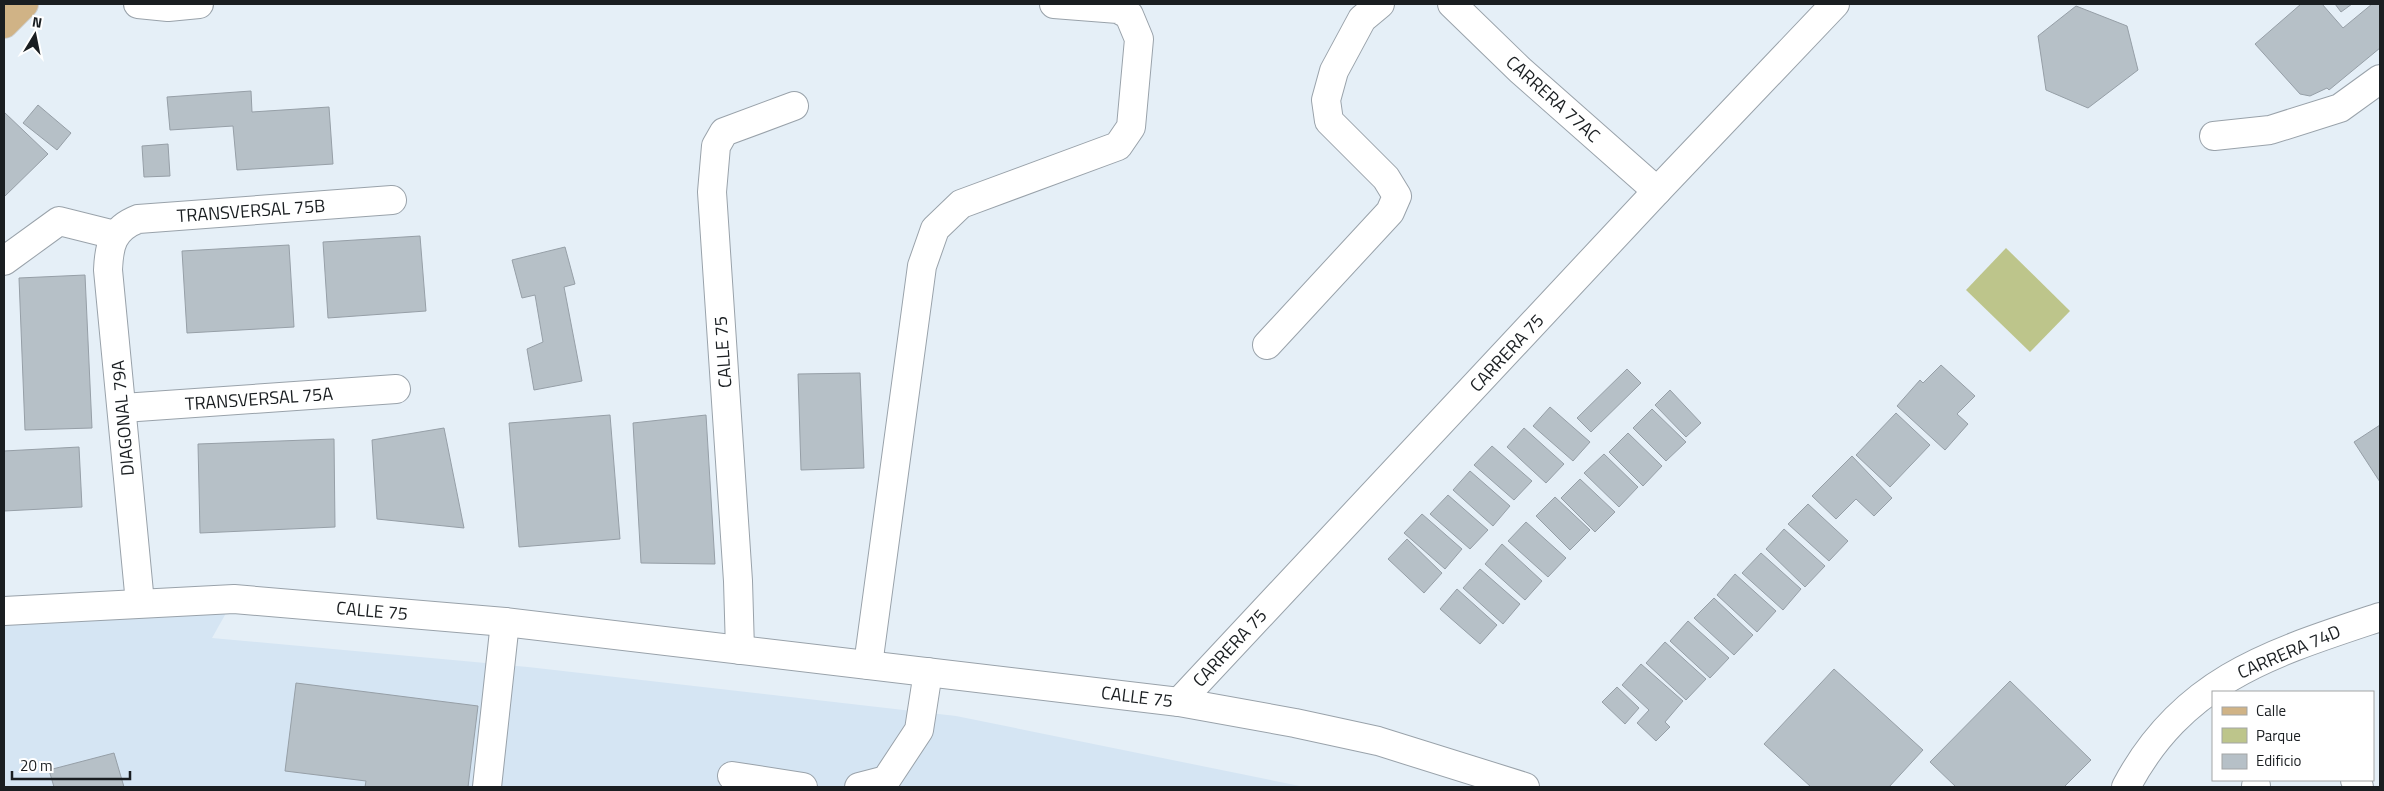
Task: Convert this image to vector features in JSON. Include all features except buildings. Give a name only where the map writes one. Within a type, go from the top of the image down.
[{"type":"main road","points":[[4,24],[24,4]]},
{"type":"street","points":[[138,4],[168,7],[199,4]]},
{"type":"street","points":[[868,665],[922,266],[936,229],[961,204],[1118,146],[1131,127],[1139,39],[1129,15],[1118,8],[1054,4]]},
{"type":"street","points":[[1267,346],[1390,212],[1397,196],[1386,178],[1329,121],[1326,100],[1334,71],[1362,19],[1380,4]]},
{"type":"street","name":"CARRERA 77AC","points":[[1452,4],[1520,70],[1657,191]]},
{"type":"street","name":"CARRERA 75","points":[[1179,702],[1657,191],[1835,4]]},
{"type":"street","points":[[2214,136],[2270,130],[2340,108],[2380,80]]},
{"type":"street","name":"CALLE 75","points":[[740,650],[738,581],[712,192],[716,146],[724,132],[794,106]]},
{"type":"street","name":"TRANSVERSAL 75B","points":[[114,234],[128,223],[144,219],[392,200]]},
{"type":"street","points":[[4,261],[59,221],[114,234]]},
{"type":"street","name":"DIAGONAL 79A","points":[[114,234],[110,244],[108,270],[123,408],[140,603]]},
{"type":"street","name":"TRANSVERSAL 75A","points":[[123,408],[396,389]]},
{"type":"street","name":"CALLE 75","points":[[4,611],[234,599],[505,622],[1179,702],[1295,723],[1378,742],[1525,787]]},
{"type":"street","name":"CARRERA 74D","points":[[2126,787],[2147,750],[2175,717],[2239,670],[2301,643],[2380,616]]},
{"type":"street","points":[[487,787],[505,622]]},
{"type":"street","points":[[858,787],[886,780],[919,730],[928,672]]},
{"type":"street","points":[[732,776],[803,787]]},
{"type":"shaded area","points":[[234,599],[212,638],[528,667],[956,716],[1305,787],[4,787],[4,619]]},
{"type":"green space","points":[[2006,248],[2070,311],[2030,352],[1966,290]]}]
